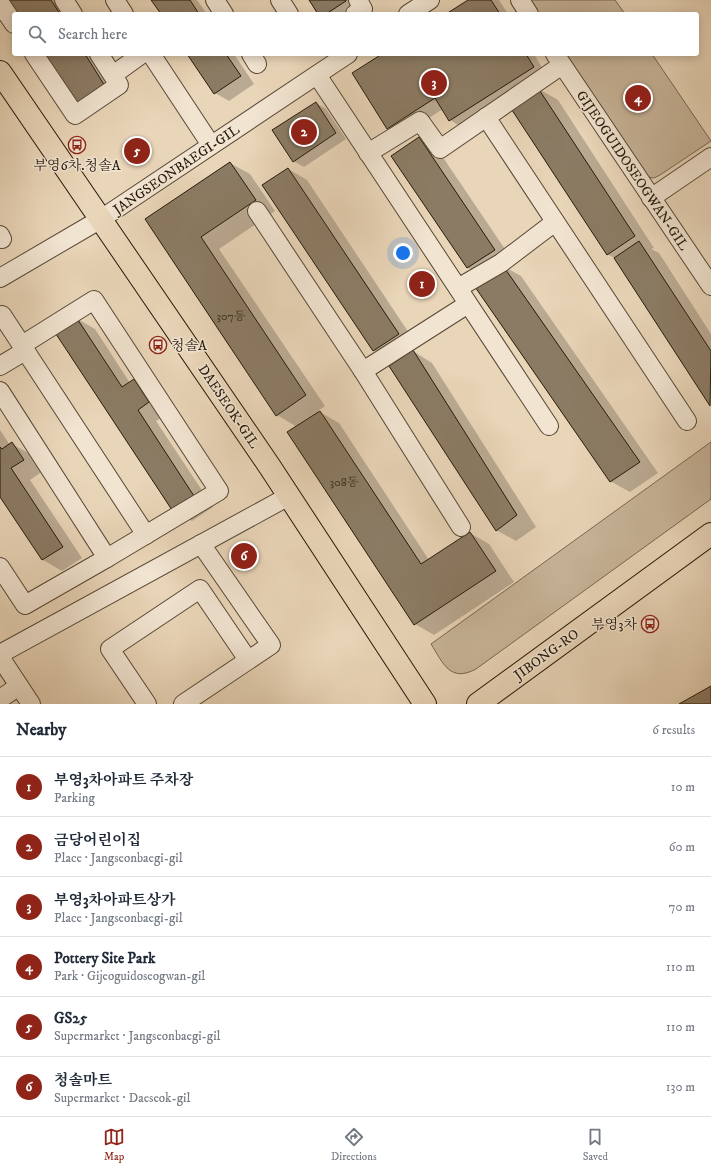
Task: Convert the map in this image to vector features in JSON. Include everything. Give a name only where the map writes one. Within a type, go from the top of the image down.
[{"type":"main road","name":"DAESEOK-GIL","points":[[0,72],[289,496],[425,704]]},
{"type":"main road","name":"JIBONG-RO","points":[[478,704],[711,534]]},
{"type":"street","points":[[64,0],[72,12]]},
{"type":"street","points":[[115,0],[123,12]]},
{"type":"street","points":[[215,0],[223,12]]},
{"type":"street","points":[[280,0],[288,12]]},
{"type":"street","points":[[358,0],[363,9],[358,12]]},
{"type":"street","points":[[411,12],[430,0]]},
{"type":"street","points":[[520,0],[528,12]]},
{"type":"street","points":[[0,3],[12,21]]},
{"type":"street","points":[[35,56],[75,115],[119,85],[100,56]]},
{"type":"street","points":[[113,75],[139,56]]},
{"type":"street","points":[[152,56],[211,145]]},
{"type":"street","name":"JANGSEONBAEGI-GIL","points":[[0,278],[101,219],[345,56]]},
{"type":"street","points":[[368,153],[420,121],[440,149],[486,117],[559,60]]},
{"type":"street","name":"GIJEOGUIDOSEOGWAN-GIL","points":[[559,60],[711,286]]},
{"type":"street","points":[[317,75],[549,426]]},
{"type":"street","points":[[486,117],[687,421]]},
{"type":"street","points":[[651,198],[710,160]]},
{"type":"street","points":[[256,211],[363,372],[461,527]]},
{"type":"street","points":[[458,288],[501,263],[555,222]]},
{"type":"street","points":[[0,366],[23,348],[94,300],[219,491],[25,605],[0,567]]},
{"type":"street","points":[[363,372],[468,304]]},
{"type":"street","points":[[2,315],[146,535]]},
{"type":"street","points":[[0,391],[107,558]]},
{"type":"street","points":[[31,704],[0,655],[289,496]]},
{"type":"street","points":[[183,704],[271,645],[201,544]]},
{"type":"street","points":[[147,704],[110,649],[200,589],[248,660]]},
{"type":"street","points":[[0,698],[19,686]]},
{"type":"shaded area","points":[[529,0],[615,0],[624,12],[537,12]]},
{"type":"shaded area","points":[[566,56],[653,56],[711,141],[660,175],[654,178],[647,177]]},
{"type":"shaded area","points":[[711,442],[711,499],[476,669],[460,674],[448,669],[439,658],[431,644]]},
{"type":"building","points":[[7,0],[51,0],[59,12],[15,12]]},
{"type":"building","points":[[151,0],[190,0],[198,12],[160,12]]},
{"type":"building","points":[[309,0],[346,0],[329,12],[317,12]]},
{"type":"building","points":[[468,0],[491,0],[499,12],[449,12]]},
{"type":"building","points":[[42,56],[86,56],[105,86],[74,105]]},
{"type":"building","points":[[188,56],[227,56],[241,76],[214,94]]},
{"type":"building","points":[[379,56],[527,56],[534,67],[449,121],[435,98],[387,129],[352,73]]},
{"type":"building","points":[[538,88],[635,236],[607,255],[510,107]]},
{"type":"building","points":[[316,102],[336,133],[293,162],[272,130]]},
{"type":"building","points":[[419,137],[495,250],[467,268],[391,156]]},
{"type":"building","points":[[230,162],[256,200],[201,237],[306,395],[276,416],[145,219]]},
{"type":"building","points":[[288,168],[399,334],[373,351],[262,185]]},
{"type":"building","points":[[639,241],[711,351],[710,406],[614,258]]},
{"type":"building","points":[[501,263],[640,462],[610,482],[473,284]]},
{"type":"building","points":[[76,317],[122,387],[134,379],[149,402],[138,410],[194,496],[172,510],[54,331]]},
{"type":"building","points":[[413,350],[517,515],[496,531],[389,366]]},
{"type":"building","points":[[320,411],[421,564],[470,532],[496,571],[414,625],[287,432]]},
{"type":"building","points":[[12,442],[24,460],[11,468],[63,547],[42,560],[0,497],[0,447],[2,449]]},
{"type":"building","points":[[711,686],[711,704],[679,704]]},
{"type":"place","name":"부영3차아파트상가","points":[[434,83]]},
{"type":"place","name":"Pottery Site Park","points":[[638,98]]},
{"type":"place","name":"금당어린이집","points":[[304,132]]},
{"type":"place","name":"부영6차.청솔A","points":[[77,145]]},
{"type":"place","name":"GS25","points":[[137,151]]},
{"type":"place","name":"부영3차아파트 주차장","points":[[422,284]]},
{"type":"place","name":"청솔A","points":[[158,345]]},
{"type":"place","name":"청솔마트","points":[[244,556]]},
{"type":"place","name":"부영3차","points":[[650,624]]}]
